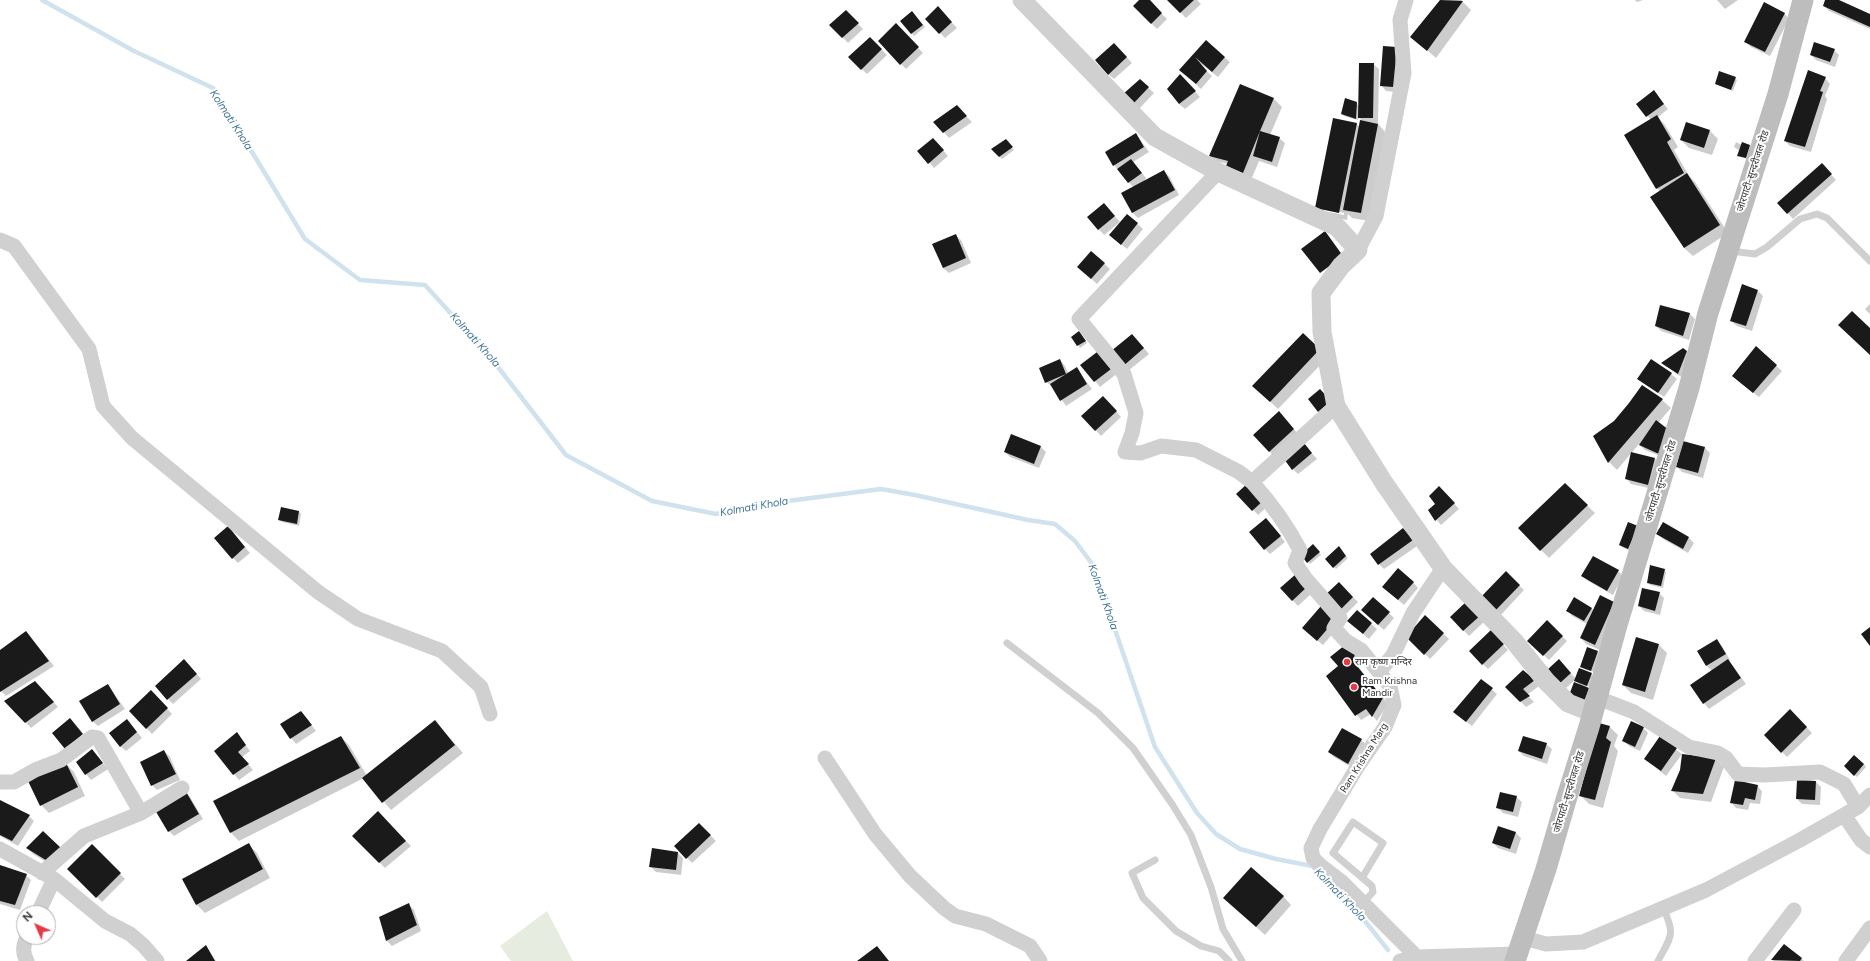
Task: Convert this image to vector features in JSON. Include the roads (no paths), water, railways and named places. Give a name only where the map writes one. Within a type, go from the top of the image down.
[{"type":"main road","name":"जोरपाटी-सुन्दरीजल रोड","points":[[1519,951],[1546,870],[1595,706],[1617,625],[1688,388],[1708,313],[1778,94],[1803,0]]},
{"type":"street","points":[[1406,0],[1400,20],[1404,73],[1376,216],[1358,250],[1341,266],[1321,293],[1322,332],[1336,406],[1384,483],[1443,568],[1514,641],[1546,681],[1568,703],[1634,712],[1689,747],[1718,753],[1726,758],[1738,774],[1764,775],[1820,772],[1844,784],[1858,807]]},
{"type":"street","points":[[1030,3],[1156,137],[1218,172],[1337,227],[1358,250]]},
{"type":"street","points":[[1218,172],[1079,319],[1124,374],[1136,413],[1132,433],[1125,452],[1141,453],[1161,446],[1196,450],[1239,472],[1252,482],[1336,406]]},
{"type":"street","points":[[0,240],[14,246],[89,349],[103,406],[132,438],[318,592],[358,619],[442,652],[481,687],[490,714]]},
{"type":"street","name":"Ram Krishna Marg","points":[[1252,482],[1278,513],[1291,532],[1300,550],[1295,563],[1306,579],[1340,618],[1334,628],[1346,641],[1360,650],[1380,672],[1390,686],[1394,705],[1385,727],[1358,766],[1320,829],[1311,848],[1313,858],[1342,882],[1418,957]]},
{"type":"street","points":[[1380,672],[1393,655],[1413,613],[1443,568]]},
{"type":"street","points":[[0,782],[14,782],[35,770],[61,760],[92,737],[98,738],[141,813]]},
{"type":"street","points":[[825,758],[875,834],[910,876],[955,916],[986,924],[1030,946],[1040,961]]},
{"type":"street","points":[[40,905],[48,876],[84,836],[141,813],[182,788]]},
{"type":"street","points":[[1400,961],[1418,957],[1519,951],[1546,944],[1582,942],[1706,890],[1858,807],[1870,795]]},
{"type":"street","points":[[1844,815],[1861,840],[1870,847]]},
{"type":"street","points":[[0,849],[48,876],[105,921],[130,934],[143,945],[157,961]]},
{"type":"street","points":[[1755,961],[1794,910]]},
{"type":"street","points":[[1846,961],[1870,928]]},
{"type":"street","points":[[24,945],[24,956],[27,961]]},
{"type":"lane","points":[[1728,251],[1754,254],[1767,248],[1800,219],[1817,214],[1827,218],[1870,261]]},
{"type":"lane","points":[[1007,643],[1098,713],[1132,748],[1172,804],[1191,835],[1211,887],[1223,929],[1242,961]]},
{"type":"lane","points":[[1362,878],[1383,843],[1353,822],[1333,853],[1362,878],[1372,886],[1372,892],[1363,903]]},
{"type":"lane","points":[[1155,860],[1132,873],[1142,898],[1176,931],[1201,946],[1219,951],[1229,961]]},
{"type":"lane","points":[[1658,961],[1670,938],[1672,929],[1663,908]]},
{"type":"waterway","name":"Kolmati Khola","points":[[42,0],[134,51],[213,88],[305,239],[360,280],[425,285],[491,358],[566,455],[652,501],[716,514],[788,501],[881,489],[1028,520],[1055,524],[1075,541],[1093,565],[1155,747],[1197,813],[1216,834],[1240,849],[1276,859],[1312,866],[1314,868]]},
{"type":"waterway","name":"Kolmati Khola","points":[[1320,874],[1353,906],[1388,950]]},
{"type":"place","name":"राम कृष्ण मन्दिर","points":[[1347,662]]},
{"type":"place","name":"Ram Krishna Mandir","points":[[1354,687]]}]
